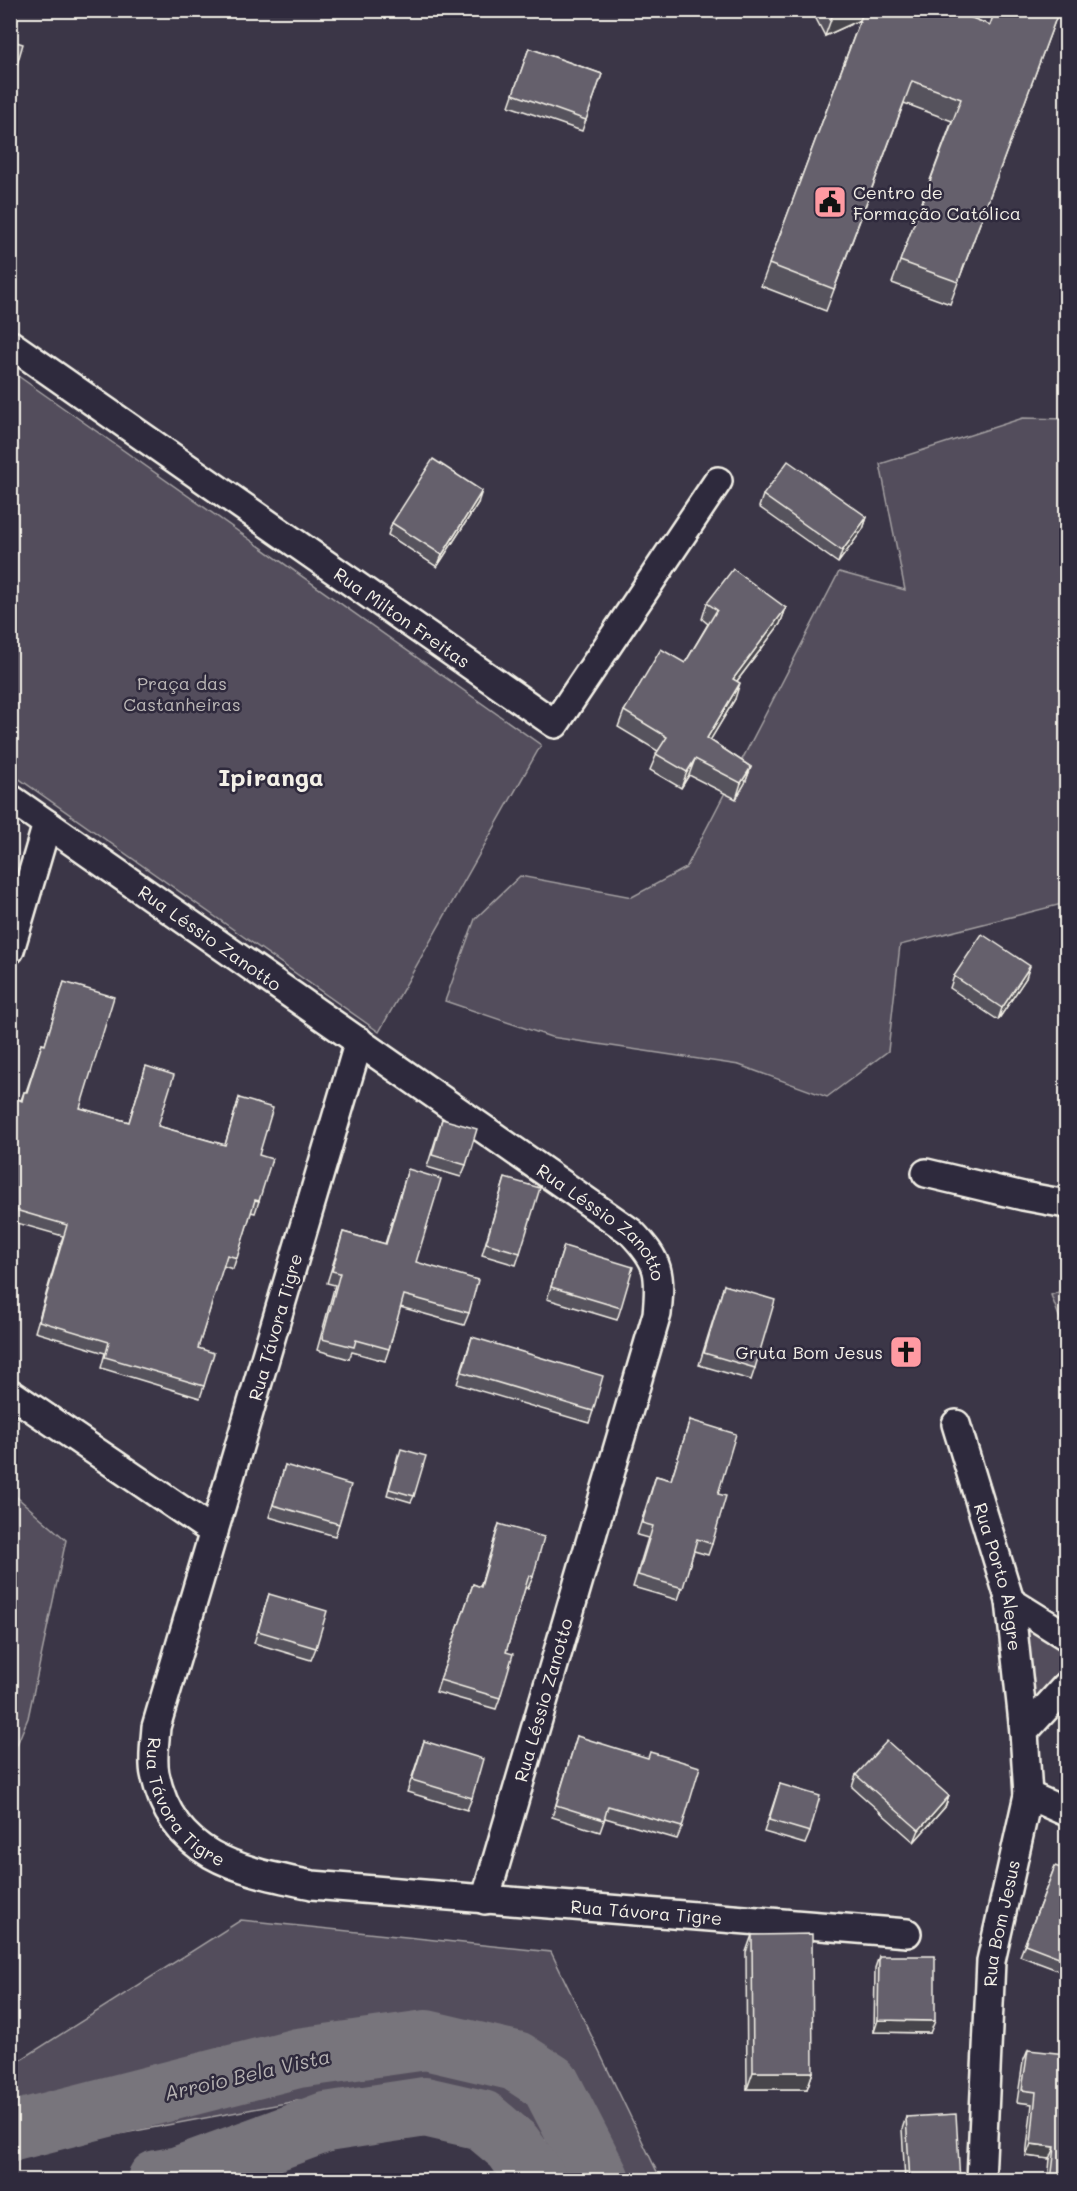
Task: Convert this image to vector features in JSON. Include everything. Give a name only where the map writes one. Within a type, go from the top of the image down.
[{"type":"street","name":"Rua Milton Freitas","points":[[10,344],[555,724],[718,481]]},
{"type":"street","name":"Rua Léssio Zanotto","points":[[10,798],[632,1232],[653,1255],[660,1284],[657,1314],[485,1900]]},
{"type":"street","points":[[10,950],[48,824]]},
{"type":"street","name":"Rua Távora Tigre","points":[[359,1041],[156,1727],[155,1773],[171,1816],[196,1847],[244,1871],[312,1885],[907,1933]]},
{"type":"street","points":[[926,1173],[1023,1197],[1066,1204]]},
{"type":"street","points":[[10,1393],[214,1532]]},
{"type":"street","name":"Rua Porto Alegre","points":[[956,1424],[1010,1601],[1024,1732]]},
{"type":"street","points":[[1010,1601],[1066,1636]]},
{"type":"street","points":[[1024,1732],[1066,1686]]},
{"type":"street","name":"Rua Bom Jesus","points":[[981,2181],[991,1961],[1028,1795],[1024,1732]]},
{"type":"street","points":[[1028,1795],[1066,1812]]},
{"type":"green space","name":"Praça das Castanheiras","points":[[11,371],[541,745],[379,1032],[11,773]]},
{"type":"green space","points":[[1023,418],[1066,419],[1066,903],[900,945],[888,1051],[827,1097],[739,1065],[551,1037],[445,1001],[475,919],[520,876],[632,897],[686,868],[839,572],[905,590],[880,464]]},
{"type":"green space","points":[[1066,1289],[1066,1335],[1051,1295]]},
{"type":"green space","points":[[11,1492],[66,1540],[28,1718],[11,1759]]},
{"type":"green space","points":[[1019,1623],[1066,1648],[1066,1671],[1028,1704]]},
{"type":"green space","points":[[241,1920],[551,1952],[661,2180],[645,2180],[399,2082],[11,2154],[11,2066]]},
{"type":"building","name":"Centro de Formação Católica","points":[[864,10],[951,10],[990,25],[995,10],[1059,10],[958,282],[900,261],[961,99],[912,81],[834,289],[769,264]]},
{"type":"building","points":[[10,40],[23,44],[10,88]]},
{"type":"building","points":[[529,48],[602,74],[586,120],[513,94]]},
{"type":"building","points":[[433,459],[482,491],[442,555],[392,523]]},
{"type":"building","points":[[788,461],[867,517],[842,551],[763,495]]},
{"type":"building","points":[[733,569],[786,608],[733,679],[740,683],[707,738],[751,767],[741,783],[695,759],[687,772],[656,754],[667,737],[624,711],[661,649],[685,663],[717,610],[707,603]]},
{"type":"building","points":[[982,934],[1030,966],[1002,1008],[954,976]]},
{"type":"building","points":[[64,982],[114,997],[80,1108],[129,1122],[146,1066],[174,1075],[158,1126],[225,1145],[239,1098],[273,1108],[259,1155],[272,1159],[259,1201],[255,1200],[237,1258],[227,1255],[198,1348],[214,1353],[204,1386],[105,1357],[109,1342],[39,1321],[67,1225],[12,1209],[10,1215],[10,1122],[17,1099],[22,1101],[24,1092],[27,1092],[42,1044],[45,1045]]},
{"type":"building","points":[[442,1119],[477,1129],[466,1165],[432,1155]]},
{"type":"building","points":[[408,1169],[441,1179],[416,1262],[478,1280],[469,1313],[404,1295],[389,1349],[356,1340],[354,1347],[322,1339],[340,1273],[332,1271],[343,1232],[386,1244]]},
{"type":"building","points":[[505,1178],[540,1188],[520,1253],[486,1243]]},
{"type":"building","points":[[564,1246],[633,1267],[621,1308],[551,1287]]},
{"type":"building","points":[[724,1285],[775,1300],[755,1368],[704,1353]]},
{"type":"building","points":[[472,1337],[603,1376],[593,1411],[462,1372]]},
{"type":"building","points":[[690,1420],[736,1434],[718,1494],[726,1496],[712,1544],[697,1539],[683,1588],[638,1575],[653,1526],[642,1523],[656,1476],[671,1480]]},
{"type":"building","points":[[401,1449],[426,1456],[414,1496],[389,1489]]},
{"type":"building","points":[[285,1465],[351,1485],[339,1524],[273,1505]]},
{"type":"building","points":[[499,1524],[544,1537],[533,1577],[529,1575],[506,1652],[513,1654],[500,1698],[440,1680],[473,1584],[481,1587]]},
{"type":"building","points":[[269,1594],[327,1611],[316,1648],[258,1631]]},
{"type":"building","points":[[577,1736],[648,1758],[650,1752],[700,1767],[682,1827],[608,1806],[604,1820],[556,1805]]},
{"type":"building","points":[[424,1741],[483,1759],[472,1798],[412,1780]]},
{"type":"building","points":[[887,1741],[949,1796],[919,1830],[856,1775]]},
{"type":"building","points":[[780,1784],[820,1796],[810,1832],[769,1820]]},
{"type":"building","points":[[1055,1866],[1066,1870],[1066,1953],[1064,1959],[1025,1944]]},
{"type":"building","points":[[812,1934],[813,2072],[753,2072],[752,1935]]},
{"type":"building","points":[[879,1956],[935,1956],[935,2021],[878,2020]]},
{"type":"building","points":[[1028,2050],[1066,2054],[1066,2181],[1051,2181],[1055,2147],[1031,2144],[1036,2092],[1022,2090]]},
{"type":"building","points":[[956,2114],[960,2181],[910,2181],[906,2117]]},
{"type":"waterway","name":"Arroio Bela Vista","points":[[10,2132],[298,2058],[426,2040],[516,2061],[550,2083],[600,2180]]},
{"type":"waterway","points":[[157,2180],[179,2176],[326,2122],[425,2107],[482,2120],[513,2146],[537,2180]]},
{"type":"place","name":"Centro de Formação Católica","points":[[830,202]]},
{"type":"place","name":"Gruta Bom Jesus","points":[[906,1352]]},
{"type":"district","name":"Ipiranga","points":[[271,776]]}]
